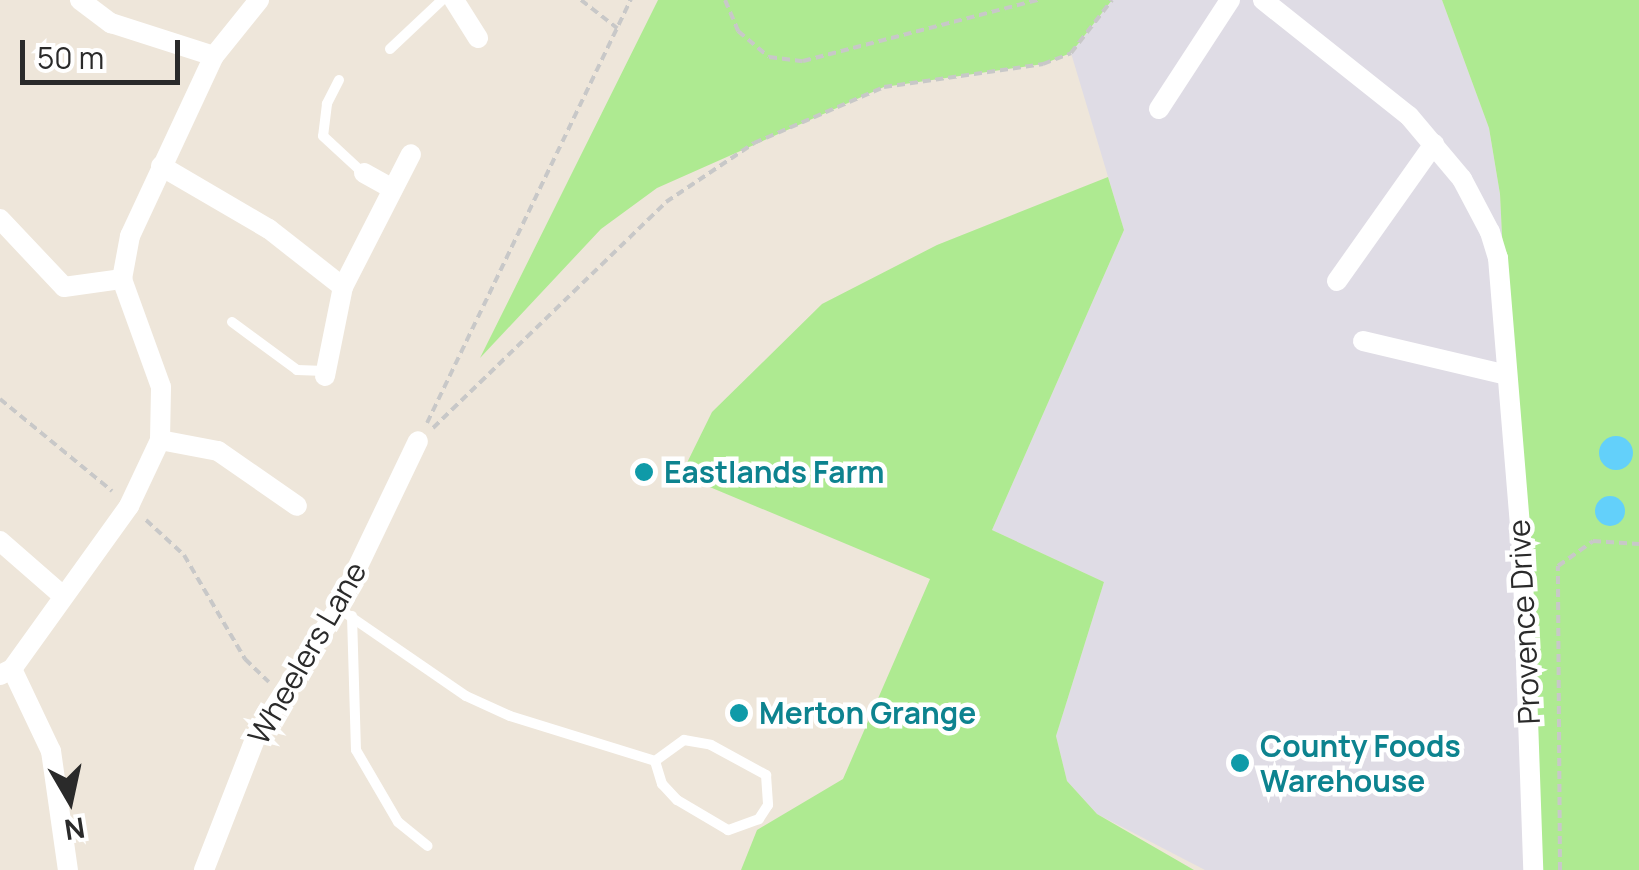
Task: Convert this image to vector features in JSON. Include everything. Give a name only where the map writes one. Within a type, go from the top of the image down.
[{"type":"street","points":[[80,0],[111,24],[214,56]]},
{"type":"street","points":[[68,870],[51,751],[6,672],[129,506],[160,440],[161,387],[122,279],[130,236],[214,56],[259,0]]},
{"type":"street","points":[[454,0],[478,38]]},
{"type":"street","points":[[1160,110],[1230,0]]},
{"type":"street","name":"Provence Drive","points":[[1263,0],[1410,116],[1434,144],[1490,232],[1507,375],[1526,618],[1533,870]]},
{"type":"street","points":[[1337,281],[1434,144]]},
{"type":"street","points":[[325,374],[342,287],[411,154]]},
{"type":"street","points":[[161,166],[269,229],[342,287]]},
{"type":"street","points":[[364,173],[393,188]]},
{"type":"street","points":[[0,219],[64,287],[122,279]]},
{"type":"street","points":[[1363,341],[1507,375]]},
{"type":"street","points":[[160,440],[218,451],[297,506]]},
{"type":"street","name":"Wheelers Lane","points":[[204,870],[257,734],[345,612],[418,441]]},
{"type":"street","points":[[0,541],[63,596]]},
{"type":"lane","points":[[390,49],[442,0]]},
{"type":"lane","points":[[340,80],[327,104],[323,136],[364,173]]},
{"type":"lane","points":[[232,322],[297,370],[325,374]]},
{"type":"lane","points":[[345,612],[466,696],[510,716],[655,761]]},
{"type":"lane","points":[[345,612],[356,750],[398,822],[428,846]]},
{"type":"lane","points":[[684,740],[710,745],[766,776],[768,805],[759,820],[728,830],[677,800],[662,784],[655,761],[684,740]]},
{"type":"path","points":[[581,0],[618,28]]},
{"type":"path","points":[[418,441],[631,0]]},
{"type":"path","points":[[725,0],[738,31],[769,57],[803,62],[1038,0]]},
{"type":"path","points":[[418,441],[550,321],[666,202],[754,143],[884,87],[1043,64],[1071,53],[1112,0]]},
{"type":"path","points":[[0,399],[184,555],[245,660],[282,695]]},
{"type":"path","points":[[1560,870],[1558,566],[1593,541],[1639,544]]},
{"type":"shaded area","points":[[1112,0],[1442,0],[1489,128],[1500,194],[1533,870],[1205,870],[1097,814],[1067,781],[1056,736],[1104,582],[992,530],[1124,230],[1071,53]]},
{"type":"green space","points":[[658,0],[1112,0],[1071,53],[1043,64],[884,87],[657,188],[601,229],[480,358]]},
{"type":"green space","points":[[1442,0],[1639,0],[1639,870],[1533,870],[1500,194],[1489,128]]},
{"type":"green space","points":[[1108,177],[1124,230],[992,530],[1104,582],[1056,736],[1067,781],[1097,814],[1194,870],[741,870],[757,830],[843,779],[930,579],[681,475],[712,412],[822,304],[937,245]]},
{"type":"water","points":[[1616,436],[1628,441],[1633,453],[1628,465],[1616,470],[1604,465],[1599,453],[1604,441]]},
{"type":"water","points":[[1610,496],[1621,500],[1625,511],[1621,522],[1610,526],[1599,522],[1595,511],[1599,500]]},
{"type":"place","name":"Eastlands Farm","points":[[644,472]]},
{"type":"place","name":"Merton Grange","points":[[739,713]]},
{"type":"place","name":"County Foods Warehouse","points":[[1240,763]]}]
